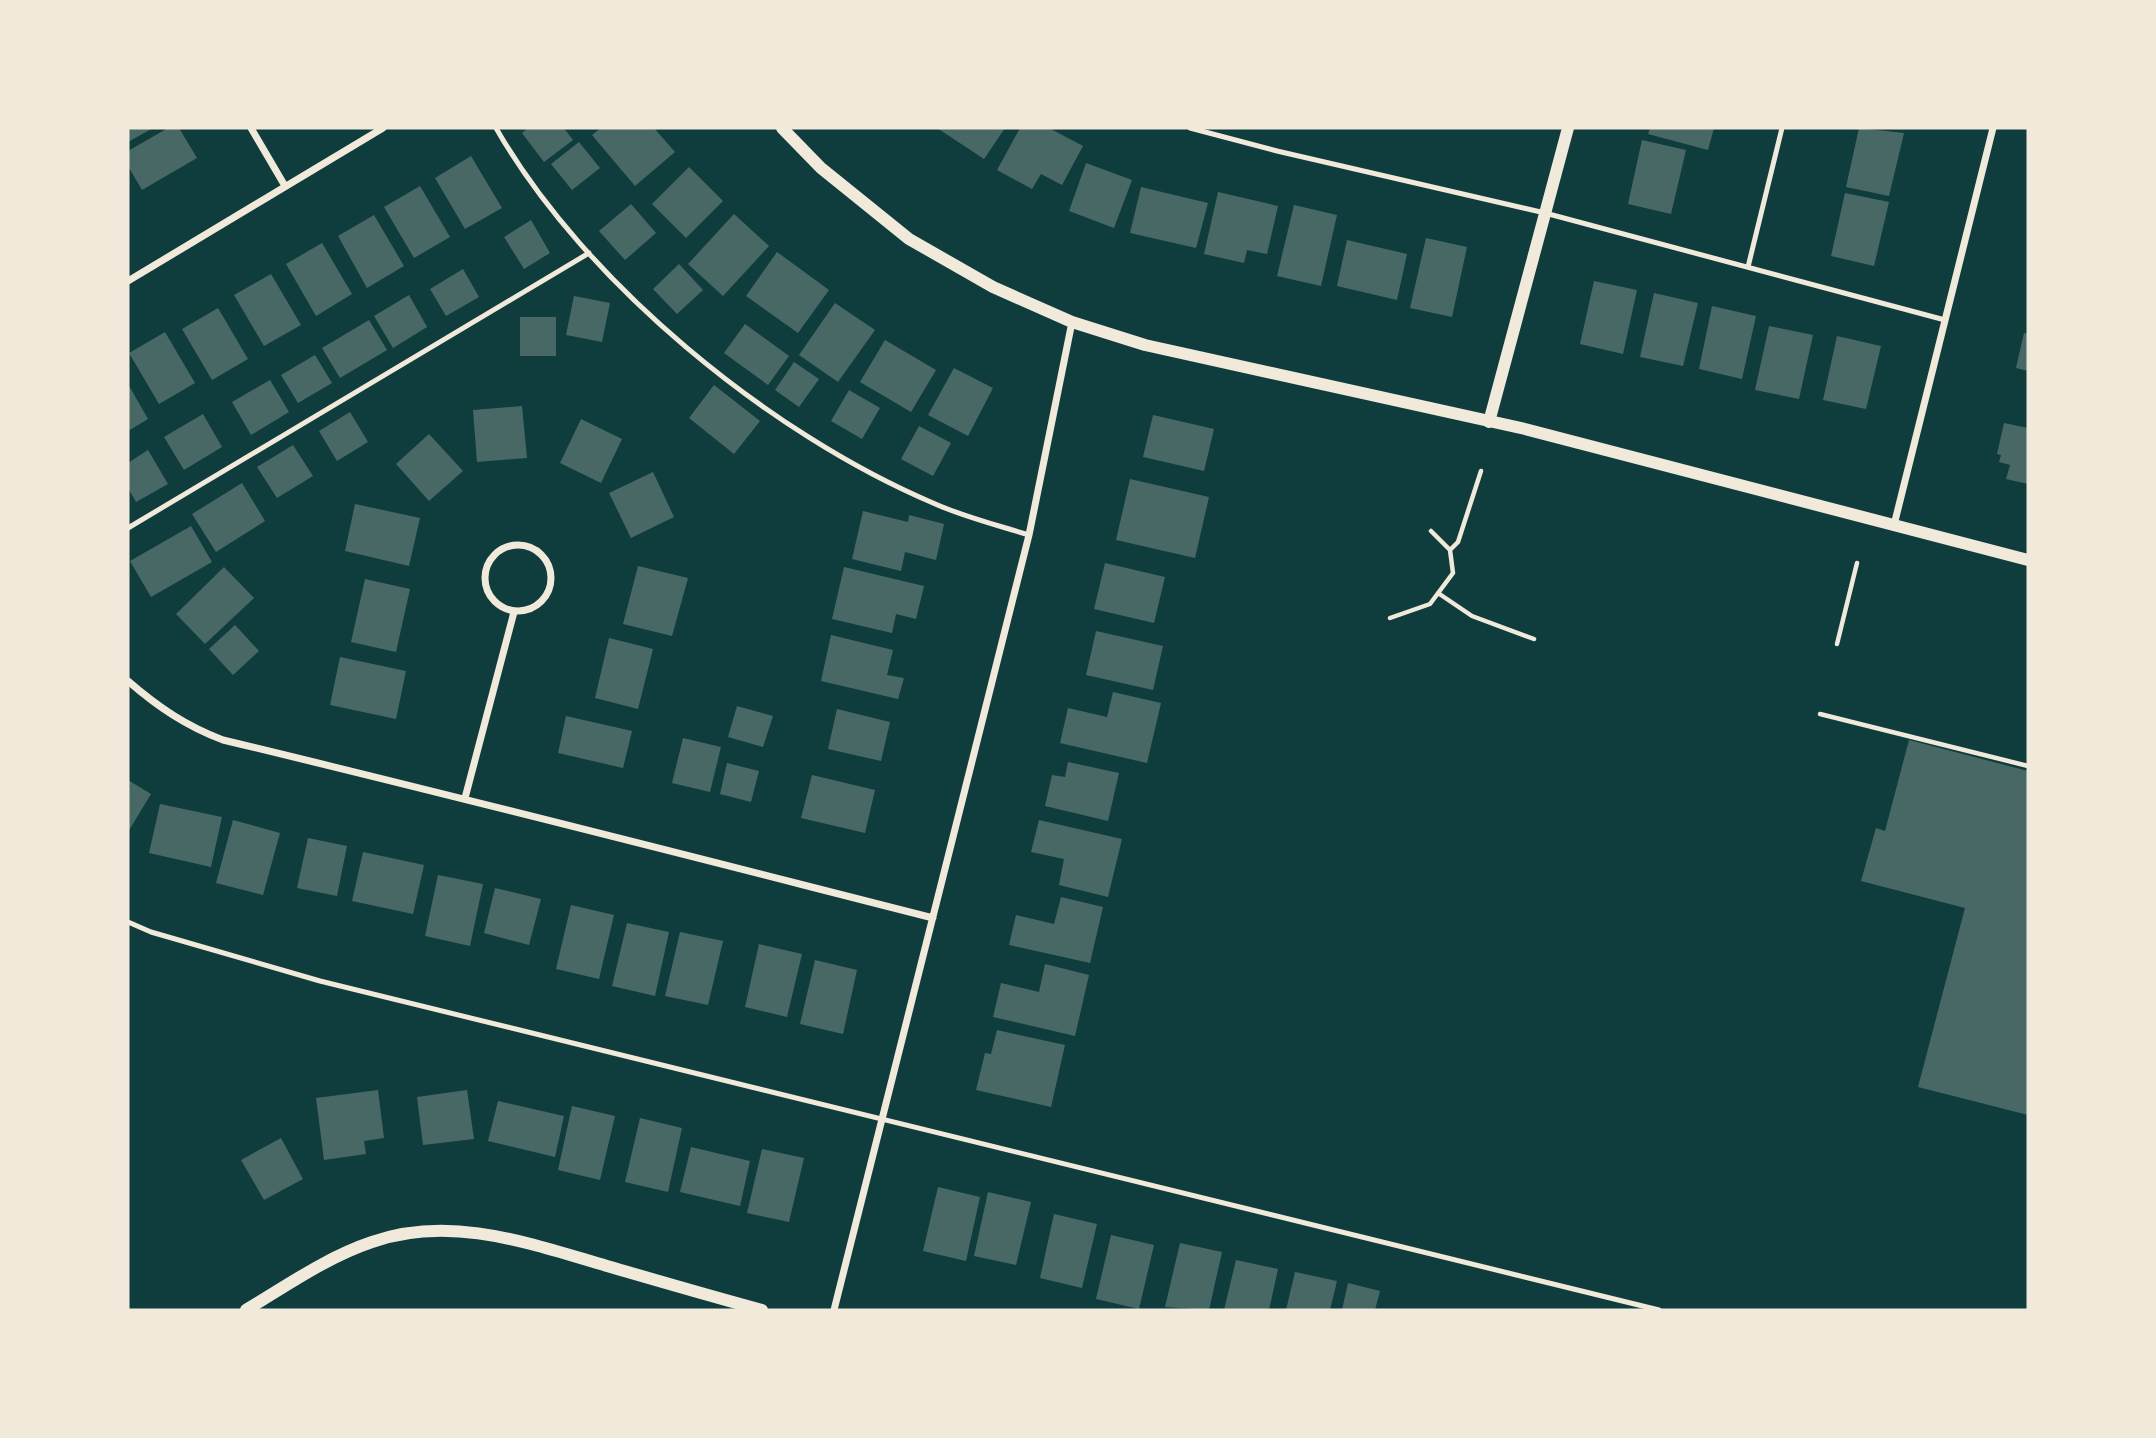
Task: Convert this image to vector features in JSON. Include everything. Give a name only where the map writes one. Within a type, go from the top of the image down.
[{"type":"street","points":[[251,128],[285,186]]},
{"type":"street","points":[[128,281],[383,128]]},
{"type":"street","points":[[782,128],[821,168],[909,239],[993,287],[1072,322],[1145,345],[1489,422],[2028,560]]},
{"type":"street","points":[[1489,422],[1568,128]]},
{"type":"street","points":[[1894,525],[1993,128]]},
{"type":"street","points":[[834,1310],[1029,535],[1072,322]]},
{"type":"street","points":[[519,544],[530,546],[545,558],[552,575],[551,586],[537,606],[514,611],[499,606],[491,598],[486,587],[485,570],[498,551],[519,544]]},
{"type":"street","points":[[465,798],[514,611]]},
{"type":"street","points":[[128,681],[188,727],[223,740],[465,798],[933,918]]},
{"type":"street","points":[[246,1310],[325,1262],[372,1241],[405,1233],[449,1231],[497,1234],[762,1310]]},
{"type":"lane","points":[[496,128],[513,158],[589,253],[661,324],[730,382],[779,417],[856,465],[934,504],[1029,535]]},
{"type":"lane","points":[[1190,128],[1277,152],[1545,213],[1945,320]]},
{"type":"lane","points":[[1748,267],[1782,128]]},
{"type":"lane","points":[[128,528],[589,253]]},
{"type":"lane","points":[[128,922],[151,932],[320,981],[1659,1310]]},
{"type":"path","points":[[1450,550],[1458,542],[1481,471]]},
{"type":"path","points":[[1390,618],[1430,604],[1453,573],[1450,550],[1431,531]]},
{"type":"path","points":[[1837,644],[1857,564]]},
{"type":"path","points":[[1438,593],[1472,616],[1534,639]]},
{"type":"path","points":[[1820,714],[2028,766]]},
{"type":"building","points":[[128,128],[153,128],[128,142]]},
{"type":"building","points":[[168,128],[179,128],[197,158],[142,190],[128,166],[128,151]]},
{"type":"building","points":[[528,128],[564,128],[573,140],[544,162],[522,133]]},
{"type":"building","points":[[601,128],[654,128],[675,152],[635,186],[592,135]]},
{"type":"building","points":[[937,128],[1005,128],[984,159]]},
{"type":"building","points":[[1020,128],[1049,128],[1083,146],[1062,185],[1041,174],[1032,189],[997,170]]},
{"type":"building","points":[[1650,128],[1714,128],[1708,150],[1648,134]]},
{"type":"building","points":[[1859,128],[1904,133],[1889,196],[1846,187]]},
{"type":"building","points":[[1642,140],[1686,150],[1671,214],[1628,204]]},
{"type":"building","points":[[579,142],[600,168],[572,190],[551,164]]},
{"type":"building","points":[[471,156],[502,208],[465,229],[435,178]]},
{"type":"building","points":[[1086,163],[1132,180],[1114,228],[1069,211]]},
{"type":"building","points":[[689,167],[723,201],[686,238],[652,204]]},
{"type":"building","points":[[420,186],[450,237],[414,258],[384,207]]},
{"type":"building","points":[[1141,187],[1208,203],[1196,248],[1130,233]]},
{"type":"building","points":[[1218,192],[1278,206],[1267,254],[1247,250],[1244,263],[1204,254]]},
{"type":"building","points":[[1845,193],[1889,202],[1874,266],[1831,256]]},
{"type":"building","points":[[631,204],[656,233],[625,260],[599,231]]},
{"type":"building","points":[[1294,205],[1337,215],[1321,286],[1277,276]]},
{"type":"building","points":[[734,214],[769,246],[723,296],[688,264]]},
{"type":"building","points":[[374,215],[404,266],[367,288],[338,236]]},
{"type":"building","points":[[531,220],[550,253],[524,269],[504,237]]},
{"type":"building","points":[[1426,238],[1467,247],[1452,317],[1410,308]]},
{"type":"building","points":[[1347,240],[1407,254],[1397,300],[1337,286]]},
{"type":"building","points":[[322,243],[352,294],[316,316],[286,264]]},
{"type":"building","points":[[777,252],[829,290],[798,333],[746,296]]},
{"type":"building","points":[[679,264],[703,290],[677,314],[653,289]]},
{"type":"building","points":[[463,269],[479,297],[446,316],[430,289]]},
{"type":"building","points":[[271,274],[301,325],[264,346],[234,295]]},
{"type":"building","points":[[1594,281],[1637,290],[1623,354],[1580,344]]},
{"type":"building","points":[[1654,293],[1698,303],[1683,366],[1640,357]]},
{"type":"building","points":[[409,295],[427,327],[393,348],[374,316]]},
{"type":"building","points":[[574,296],[610,303],[602,342],[566,335]]},
{"type":"building","points":[[835,303],[875,330],[838,382],[799,355]]},
{"type":"building","points":[[1712,306],[1756,316],[1742,379],[1699,369]]},
{"type":"building","points":[[218,308],[248,359],[212,380],[182,329]]},
{"type":"building","points":[[520,317],[556,317],[556,356],[520,356]]},
{"type":"building","points":[[369,320],[387,350],[340,378],[322,348]]},
{"type":"building","points":[[745,324],[789,356],[768,385],[724,353]]},
{"type":"building","points":[[1769,326],[1813,335],[1799,399],[1755,390]]},
{"type":"building","points":[[165,332],[195,383],[159,404],[129,353]]},
{"type":"building","points":[[2024,333],[2028,334],[2028,371],[2016,368]]},
{"type":"building","points":[[1837,336],[1881,346],[1866,409],[1823,400]]},
{"type":"building","points":[[885,340],[936,370],[911,412],[860,382]]},
{"type":"building","points":[[315,355],[332,383],[298,403],[281,375]]},
{"type":"building","points":[[794,362],[819,379],[799,407],[775,390]]},
{"type":"building","points":[[954,368],[993,388],[968,436],[928,415]]},
{"type":"building","points":[[270,380],[289,412],[251,435],[232,402]]},
{"type":"building","points":[[128,384],[148,419],[128,431]]},
{"type":"building","points":[[714,385],[760,421],[734,454],[689,418]]},
{"type":"building","points":[[849,390],[880,408],[862,439],[831,421]]},
{"type":"building","points":[[522,406],[527,458],[477,462],[473,410]]},
{"type":"building","points":[[350,412],[368,442],[337,461],[319,431]]},
{"type":"building","points":[[203,414],[222,447],[184,470],[164,437]]},
{"type":"building","points":[[1153,415],[1214,429],[1204,471],[1143,457]]},
{"type":"building","points":[[581,419],[622,439],[601,483],[560,463]]},
{"type":"building","points":[[2004,423],[2028,428],[2028,484],[2006,479],[2010,465],[1999,462],[2001,455],[1997,454]]},
{"type":"building","points":[[919,426],[951,443],[933,476],[901,459]]},
{"type":"building","points":[[429,434],[463,471],[429,501],[396,464]]},
{"type":"building","points":[[293,445],[313,476],[277,498],[257,467]]},
{"type":"building","points":[[148,450],[168,484],[136,502],[128,488],[128,463]]},
{"type":"building","points":[[653,472],[674,517],[631,538],[609,493]]},
{"type":"building","points":[[1130,479],[1209,497],[1195,558],[1116,540]]},
{"type":"building","points":[[242,483],[265,521],[216,552],[192,514]]},
{"type":"building","points":[[355,504],[420,518],[409,566],[345,551]]},
{"type":"building","points":[[863,511],[908,522],[909,515],[944,524],[936,560],[905,552],[901,571],[852,559]]},
{"type":"building","points":[[191,526],[212,562],[151,597],[130,561]]},
{"type":"building","points":[[1105,563],[1165,577],[1154,623],[1094,609]]},
{"type":"building","points":[[638,566],[688,578],[672,636],[623,624]]},
{"type":"building","points":[[224,567],[254,598],[205,644],[176,614]]},
{"type":"building","points":[[844,567],[924,586],[916,619],[896,614],[892,633],[832,619]]},
{"type":"building","points":[[365,579],[410,589],[396,652],[351,642]]},
{"type":"building","points":[[235,625],[259,651],[233,675],[209,649]]},
{"type":"building","points":[[1096,631],[1163,646],[1153,690],[1086,675]]},
{"type":"building","points":[[831,635],[893,650],[887,675],[904,678],[898,699],[821,681]]},
{"type":"building","points":[[609,638],[653,649],[638,709],[595,698]]},
{"type":"building","points":[[340,657],[406,671],[396,719],[330,705]]},
{"type":"building","points":[[1113,692],[1161,703],[1147,763],[1060,743],[1068,708],[1107,717]]},
{"type":"building","points":[[737,706],[773,716],[763,747],[728,737]]},
{"type":"building","points":[[837,709],[890,722],[881,761],[828,749]]},
{"type":"building","points":[[566,716],[632,731],[623,768],[558,753]]},
{"type":"building","points":[[683,738],[721,747],[710,792],[672,783]]},
{"type":"building","points":[[1909,740],[2028,771],[2028,1115],[1918,1087],[1965,908],[1861,881],[1876,828],[1885,831]]},
{"type":"building","points":[[1068,762],[1119,773],[1108,821],[1045,806],[1052,775],[1065,777]]},
{"type":"building","points":[[727,763],[759,771],[751,802],[720,794]]},
{"type":"building","points":[[812,775],[875,790],[865,833],[801,818]]},
{"type":"building","points":[[128,780],[151,794],[128,832]]},
{"type":"building","points":[[160,804],[222,817],[211,867],[149,853]]},
{"type":"building","points":[[233,820],[280,833],[263,895],[216,883]]},
{"type":"building","points":[[1039,820],[1122,839],[1108,897],[1059,885],[1064,859],[1031,852]]},
{"type":"building","points":[[308,838],[347,846],[337,896],[297,888]]},
{"type":"building","points":[[363,852],[424,865],[413,914],[352,901]]},
{"type":"building","points":[[438,875],[483,884],[470,946],[425,936]]},
{"type":"building","points":[[495,888],[541,899],[529,945],[484,933]]},
{"type":"building","points":[[1061,897],[1103,907],[1090,963],[1009,945],[1016,915],[1054,924]]},
{"type":"building","points":[[571,905],[614,915],[599,979],[556,969]]},
{"type":"building","points":[[627,923],[669,932],[655,996],[612,986]]},
{"type":"building","points":[[680,932],[723,941],[708,1005],[665,996]]},
{"type":"building","points":[[759,944],[802,954],[787,1017],[745,1007]]},
{"type":"building","points":[[815,960],[857,970],[843,1034],[800,1024]]},
{"type":"building","points":[[1045,964],[1089,975],[1075,1036],[993,1017],[1001,983],[1039,992]]},
{"type":"building","points":[[997,1030],[1065,1045],[1051,1107],[976,1090],[985,1053],[991,1054]]},
{"type":"building","points":[[378,1090],[384,1138],[364,1141],[366,1154],[324,1160],[316,1098]]},
{"type":"building","points":[[467,1090],[474,1139],[423,1145],[417,1097]]},
{"type":"building","points":[[498,1101],[564,1116],[555,1157],[488,1141]]},
{"type":"building","points":[[572,1106],[615,1116],[600,1180],[558,1170]]},
{"type":"building","points":[[640,1118],[682,1128],[668,1192],[625,1182]]},
{"type":"building","points":[[281,1138],[303,1179],[264,1200],[241,1160]]},
{"type":"building","points":[[691,1147],[750,1161],[740,1206],[680,1192]]},
{"type":"building","points":[[762,1149],[804,1158],[789,1222],[747,1213]]},
{"type":"building","points":[[938,1187],[980,1197],[966,1261],[923,1251]]},
{"type":"building","points":[[988,1192],[1031,1202],[1016,1265],[974,1256]]},
{"type":"building","points":[[1054,1214],[1097,1224],[1082,1288],[1040,1278]]},
{"type":"building","points":[[1111,1235],[1154,1245],[1139,1309],[1096,1299]]},
{"type":"building","points":[[1180,1243],[1222,1252],[1209,1310],[1165,1307]]},
{"type":"building","points":[[1236,1260],[1278,1269],[1269,1310],[1224,1310]]},
{"type":"building","points":[[1295,1272],[1337,1281],[1330,1310],[1286,1310]]},
{"type":"building","points":[[1348,1283],[1380,1291],[1375,1310],[1342,1310]]}]
